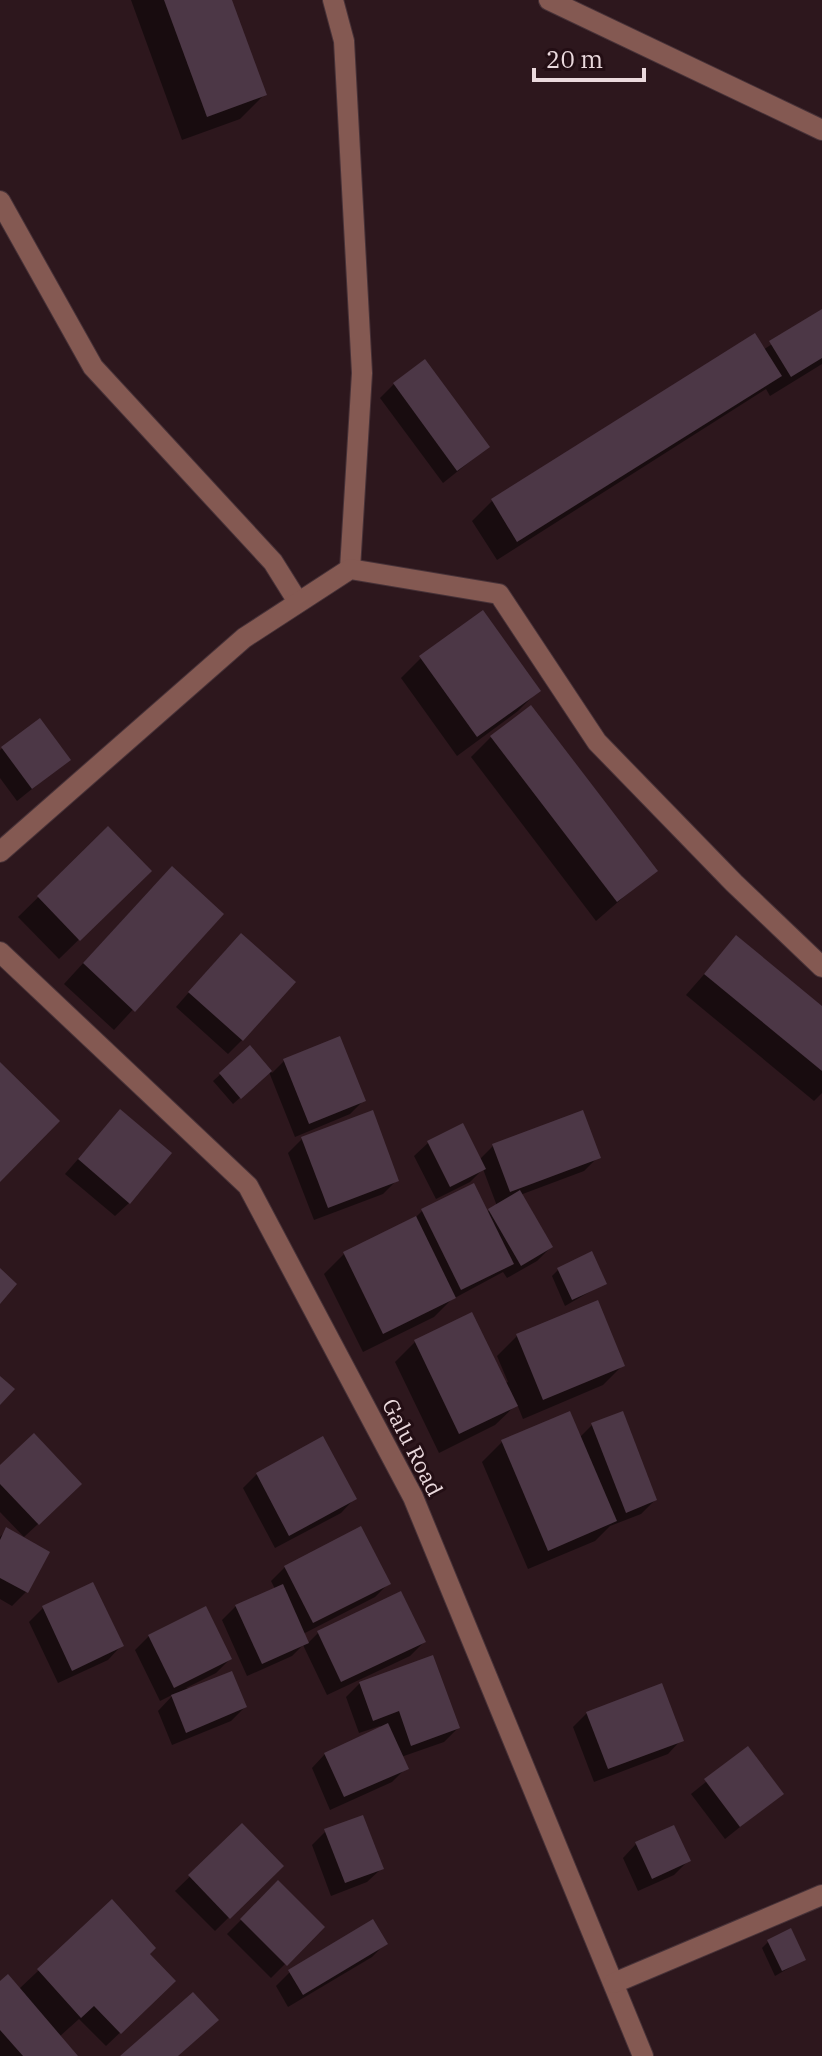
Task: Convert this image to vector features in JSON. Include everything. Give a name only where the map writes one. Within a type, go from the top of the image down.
[{"type":"street","points":[[333,0],[344,41],[362,373],[350,569]]},
{"type":"street","points":[[549,0],[822,130]]},
{"type":"street","points":[[0,201],[93,367],[273,562],[298,602]]},
{"type":"street","points":[[0,852],[244,638],[350,569],[499,594],[597,742],[734,883],[822,967]]},
{"type":"street","name":"Galu Road","points":[[0,952],[248,1186],[413,1497],[643,2056]]},
{"type":"street","points":[[614,1983],[822,1895]]},
{"type":"building","points":[[164,0],[232,0],[267,95],[207,117]]},
{"type":"building","points":[[822,309],[822,358],[791,377],[769,341]]},
{"type":"building","points":[[755,333],[782,376],[517,542],[491,499]]},
{"type":"building","points":[[425,359],[490,447],[457,471],[393,383]]},
{"type":"building","points":[[483,610],[541,691],[477,737],[419,656]]},
{"type":"building","points":[[531,705],[658,871],[617,902],[490,736]]},
{"type":"building","points":[[40,718],[71,760],[32,789],[1,747]]},
{"type":"building","points":[[108,826],[152,871],[80,941],[37,896]]},
{"type":"building","points":[[172,866],[224,914],[135,1012],[83,963]]},
{"type":"building","points":[[241,933],[296,982],[243,1041],[188,992]]},
{"type":"building","points":[[736,935],[822,1006],[822,1071],[704,974]]},
{"type":"building","points":[[340,1036],[366,1101],[309,1124],[283,1059]]},
{"type":"building","points":[[250,1045],[272,1071],[241,1099],[219,1073]]},
{"type":"building","points":[[0,1062],[60,1121],[0,1182]]},
{"type":"building","points":[[120,1109],[172,1153],[130,1204],[78,1159]]},
{"type":"building","points":[[373,1110],[399,1181],[328,1208],[301,1137]]},
{"type":"building","points":[[583,1110],[601,1158],[510,1192],[492,1144]]},
{"type":"building","points":[[463,1123],[486,1169],[450,1187],[427,1141]]},
{"type":"building","points":[[474,1183],[514,1264],[461,1290],[421,1209]]},
{"type":"building","points":[[520,1190],[553,1247],[521,1266],[488,1209]]},
{"type":"building","points":[[416,1216],[456,1298],[383,1334],[343,1252]]},
{"type":"building","points":[[592,1251],[607,1284],[572,1300],[557,1268]]},
{"type":"building","points":[[0,1268],[17,1284],[0,1304]]},
{"type":"building","points":[[598,1300],[625,1366],[543,1400],[516,1334]]},
{"type":"building","points":[[472,1312],[518,1406],[459,1434],[414,1340]]},
{"type":"building","points":[[0,1376],[15,1389],[0,1405]]},
{"type":"building","points":[[570,1411],[617,1521],[548,1551],[501,1440]]},
{"type":"building","points":[[623,1411],[657,1500],[626,1513],[591,1423]]},
{"type":"building","points":[[34,1433],[82,1484],[39,1525],[0,1484],[0,1465]]},
{"type":"building","points":[[323,1436],[357,1499],[289,1536],[256,1473]]},
{"type":"building","points":[[361,1526],[391,1584],[313,1623],[284,1566]]},
{"type":"building","points":[[6,1527],[50,1552],[28,1593],[0,1578],[0,1540]]},
{"type":"building","points":[[93,1582],[124,1646],[72,1671],[42,1606]]},
{"type":"building","points":[[283,1584],[309,1643],[262,1664],[235,1605]]},
{"type":"building","points":[[401,1591],[426,1642],[341,1682],[317,1631]]},
{"type":"building","points":[[206,1606],[232,1659],[174,1688],[148,1635]]},
{"type":"building","points":[[433,1655],[460,1728],[411,1746],[399,1711],[373,1721],[359,1682]]},
{"type":"building","points":[[232,1671],[247,1707],[186,1733],[171,1695]]},
{"type":"building","points":[[662,1683],[684,1741],[608,1769],[586,1712]]},
{"type":"building","points":[[388,1723],[409,1769],[344,1797],[324,1753]]},
{"type":"building","points":[[748,1746],[784,1794],[740,1827],[704,1779]]},
{"type":"building","points":[[363,1815],[384,1869],[345,1883],[324,1829]]},
{"type":"building","points":[[242,1823],[284,1866],[230,1919],[188,1875]]},
{"type":"building","points":[[674,1825],[691,1861],[652,1879],[635,1842]]},
{"type":"building","points":[[278,1880],[325,1927],[287,1966],[240,1919]]},
{"type":"building","points":[[112,1899],[156,1948],[150,1954],[176,1981],[121,2034],[94,2006],[81,2018],[37,1969]]},
{"type":"building","points":[[373,1919],[388,1944],[303,1995],[288,1970]]},
{"type":"building","points":[[791,1928],[806,1960],[782,1971],[767,1940]]},
{"type":"building","points":[[8,1974],[78,2056],[23,2056],[0,2030],[0,1981]]},
{"type":"building","points":[[193,1992],[219,2020],[178,2056],[120,2056]]}]
